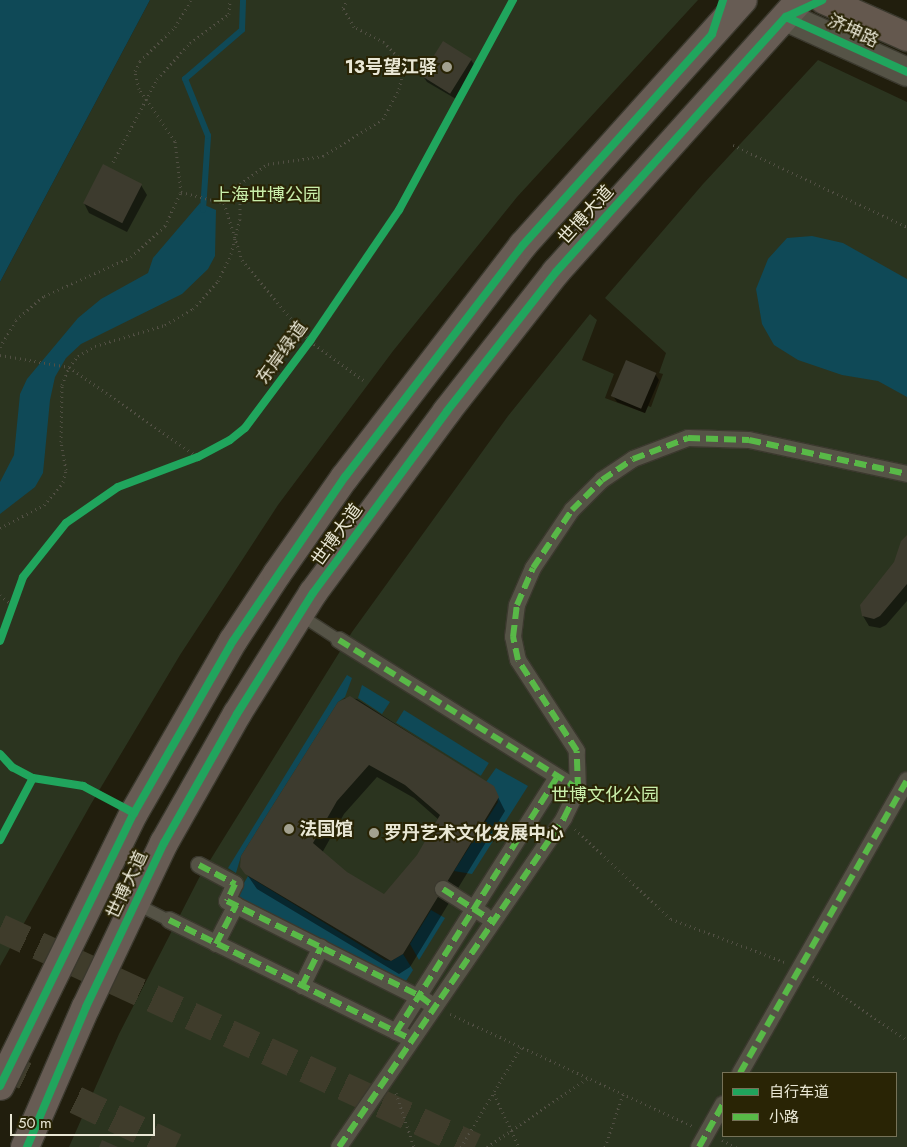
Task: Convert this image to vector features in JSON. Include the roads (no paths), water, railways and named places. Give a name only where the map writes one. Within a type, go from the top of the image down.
[{"type":"highway","points":[[824,0],[907,37]]},
{"type":"main road","name":"世博大道","points":[[0,1086],[134,813],[233,641],[278,574],[346,477],[523,245],[742,0]]},
{"type":"main road","name":"世博大道","points":[[27,1144],[135,903],[178,817],[299,614],[447,411],[556,272],[793,8]]},
{"type":"street","name":"济坤路","points":[[793,8],[907,72]]},
{"type":"street","points":[[339,1147],[436,1008],[564,818],[578,790],[577,751],[518,660],[513,637],[517,605],[533,568],[572,510],[596,486],[633,458],[688,438],[708,437],[749,440],[907,474]]},
{"type":"street","points":[[339,640],[578,790]]},
{"type":"street","points":[[396,1032],[557,777]]},
{"type":"street","points":[[741,1072],[907,780]]},
{"type":"street","points":[[199,865],[235,884],[227,901],[420,996],[436,1008]]},
{"type":"street","points":[[443,889],[494,922]]},
{"type":"street","points":[[216,944],[236,905]]},
{"type":"street","points":[[169,920],[413,1040]]},
{"type":"street","points":[[302,986],[321,947]]},
{"type":"street","points":[[703,1140],[722,1106]]},
{"type":"lane","points":[[299,614],[339,640]]},
{"type":"lane","points":[[135,903],[169,920]]},
{"type":"water","points":[[0,0],[150,0],[0,282]]},
{"type":"water","points":[[200,203],[216,210],[215,256],[208,269],[182,294],[81,344],[66,358],[55,377],[50,400],[43,473],[35,487],[0,514],[0,482],[14,455],[20,394],[27,379],[78,318],[101,299],[148,273],[153,258]]},
{"type":"water","points":[[812,236],[843,243],[907,279],[907,397],[878,381],[842,375],[798,360],[774,345],[762,324],[756,289],[768,259],[787,238]]},
{"type":"water","points":[[347,675],[352,678],[345,697],[338,702],[241,856],[236,873],[228,868]]},
{"type":"water","points":[[362,685],[390,702],[382,714],[358,698]]},
{"type":"water","points":[[404,710],[489,763],[481,776],[396,723]]},
{"type":"water","points":[[496,768],[528,786],[472,874],[454,871],[498,802],[494,787],[486,782]]},
{"type":"water","points":[[248,876],[385,960],[391,961],[403,954],[413,970],[406,981],[236,897]]},
{"type":"water","points":[[431,910],[445,918],[419,960],[410,944]]},
{"type":"waterway","points":[[203,210],[208,136],[185,79],[242,30],[243,0]]},
{"type":"tunnel","points":[[0,928],[475,1147]]},
{"type":"tunnel","points":[[0,1064],[175,1147]]},
{"type":"place","name":"13号望江驿","points":[[447,67]]},
{"type":"place","name":"法国馆","points":[[289,829]]},
{"type":"place","name":"罗丹艺术文化发展中心","points":[[374,833]]},
{"type":"park label","name":"上海世博公园","points":[[267,195]]},
{"type":"park label","name":"世博文化公园","points":[[605,795]]}]
